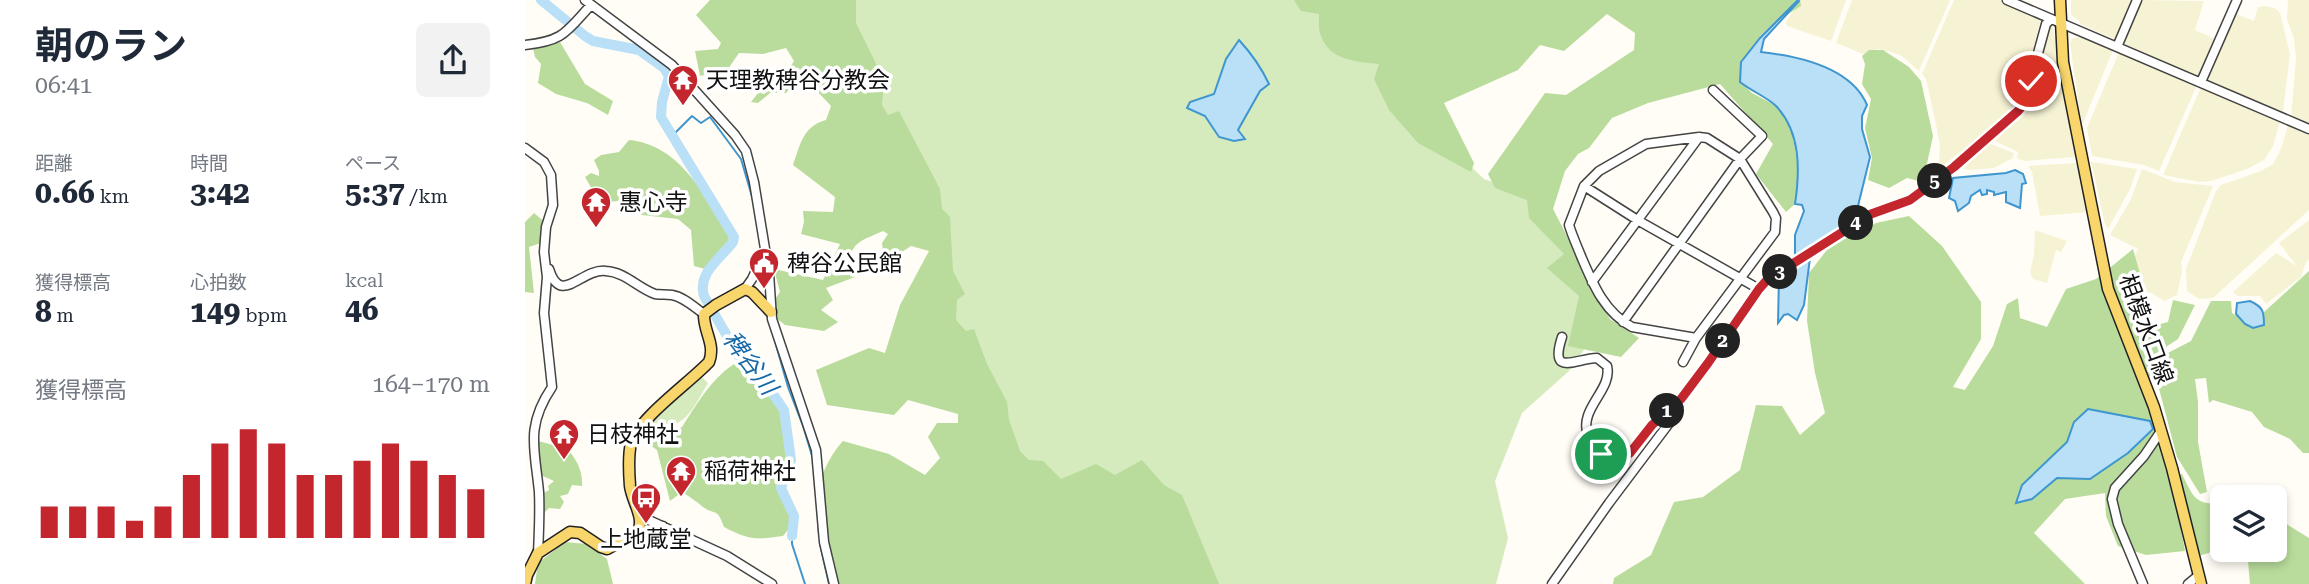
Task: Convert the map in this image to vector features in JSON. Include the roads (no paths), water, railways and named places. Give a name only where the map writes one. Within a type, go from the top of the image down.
[{"type":"main road","name":"相模水口線","points":[[2060,0],[2055,21],[2108,289],[2127,341],[2145,379],[2200,579]]},
{"type":"main road","points":[[526,578],[538,553],[570,532],[583,534],[604,548],[611,548],[635,536],[640,529],[640,516],[632,499],[631,444],[639,429],[709,362],[712,347],[704,321],[709,310],[745,289],[752,292],[771,312]]},
{"type":"street","points":[[2007,0],[2309,129]]},
{"type":"street","points":[[2117,47],[2137,0]]},
{"type":"street","points":[[2201,82],[2237,0]]},
{"type":"street","points":[[525,44],[544,44],[555,40],[570,28],[588,2],[672,65],[746,151],[754,182],[772,289],[771,312],[815,450],[824,542],[834,584]]},
{"type":"street","points":[[1562,337],[1557,351],[1562,363],[1571,364],[1597,358],[1607,366],[1607,377],[1589,411],[1586,432],[1609,461],[1618,461],[1630,453],[1652,425],[1681,399],[1767,280],[1871,214],[1910,200],[1954,167],[2018,111],[2024,104],[2046,24],[2055,21]]},
{"type":"street","points":[[1623,322],[1740,159],[1762,136],[1713,90]]},
{"type":"street","points":[[1592,282],[1699,137]]},
{"type":"street","points":[[1683,362],[1696,338],[1775,232],[1776,224],[1773,212],[1740,159],[1707,138],[1699,137],[1646,144],[1599,171],[1584,186],[1569,225],[1604,304],[1623,322],[1632,327],[1696,338]]},
{"type":"street","points":[[525,148],[544,162],[551,175],[552,205],[544,241],[547,277],[544,313],[552,387],[535,419],[531,439],[540,521],[538,553]]},
{"type":"street","points":[[1584,186],[1639,221],[1759,289]]},
{"type":"street","points":[[745,289],[765,251]]},
{"type":"street","points":[[545,264],[557,284],[564,287],[589,272],[609,271],[656,294],[682,298],[709,310]]},
{"type":"street","points":[[1552,584],[1609,502],[1674,418],[1681,399]]},
{"type":"street","points":[[2143,584],[2120,531],[2112,499],[2115,488],[2144,456],[2161,431]]},
{"type":"street","points":[[640,516],[727,556],[772,584]]},
{"type":"street","points":[[635,536],[663,526]]},
{"type":"street","points":[[2188,584],[2200,579]]},
{"type":"water","points":[[1798,0],[1764,39],[1761,52],[1806,61],[1849,81],[1867,105],[1862,116],[1862,129],[1870,157],[1856,214],[1841,231],[1799,257],[1795,256],[1795,235],[1804,211],[1802,205],[1795,204],[1798,165],[1790,128],[1776,106],[1740,82],[1741,62],[1760,38]]},
{"type":"water","points":[[1239,40],[1256,61],[1269,84],[1260,91],[1238,130],[1245,139],[1234,141],[1219,137],[1205,116],[1187,108],[1190,102],[1214,94],[1226,59]]},
{"type":"water","points":[[2015,170],[2023,174],[2026,183],[2022,184],[2020,208],[2006,202],[2006,192],[1994,195],[1994,192],[1987,190],[1987,194],[1982,195],[1980,190],[1958,211],[1955,201],[1949,198],[1953,178]]},
{"type":"water","points":[[1810,258],[1804,305],[1797,320],[1788,314],[1778,323],[1779,276]]},
{"type":"water","points":[[2250,301],[2262,310],[2264,325],[2253,328],[2236,314],[2237,303]]},
{"type":"water","points":[[2088,409],[2150,421],[2153,429],[2128,453],[2090,479],[2057,478],[2032,499],[2016,503],[2022,485],[2067,442],[2074,422]]},
{"type":"waterway","name":"稗谷川","points":[[541,0],[593,41],[639,50],[664,68],[669,76],[661,117],[734,237],[733,242],[707,273],[704,296],[738,355],[758,372],[784,410],[791,460],[781,488],[794,516],[792,536]]},
{"type":"waterway","points":[[672,136],[692,116],[701,123],[710,117],[741,159],[753,200]]},
{"type":"waterway","points":[[772,331],[813,459]]},
{"type":"waterway","points":[[817,502],[819,535]]},
{"type":"waterway","points":[[792,536],[805,584]]},
{"type":"waterway","points":[[820,544],[829,584]]},
{"type":"place","name":"天理教稗谷分教会","points":[[683,107]]},
{"type":"place","name":"惠心寺","points":[[596,229]]},
{"type":"place","name":"稗谷公民館","points":[[764,290]]},
{"type":"place","name":"日枝神社","points":[[564,461]]},
{"type":"place","name":"稲荷神社","points":[[681,498]]},
{"type":"place","name":"上地蔵堂","points":[[646,525]]}]
